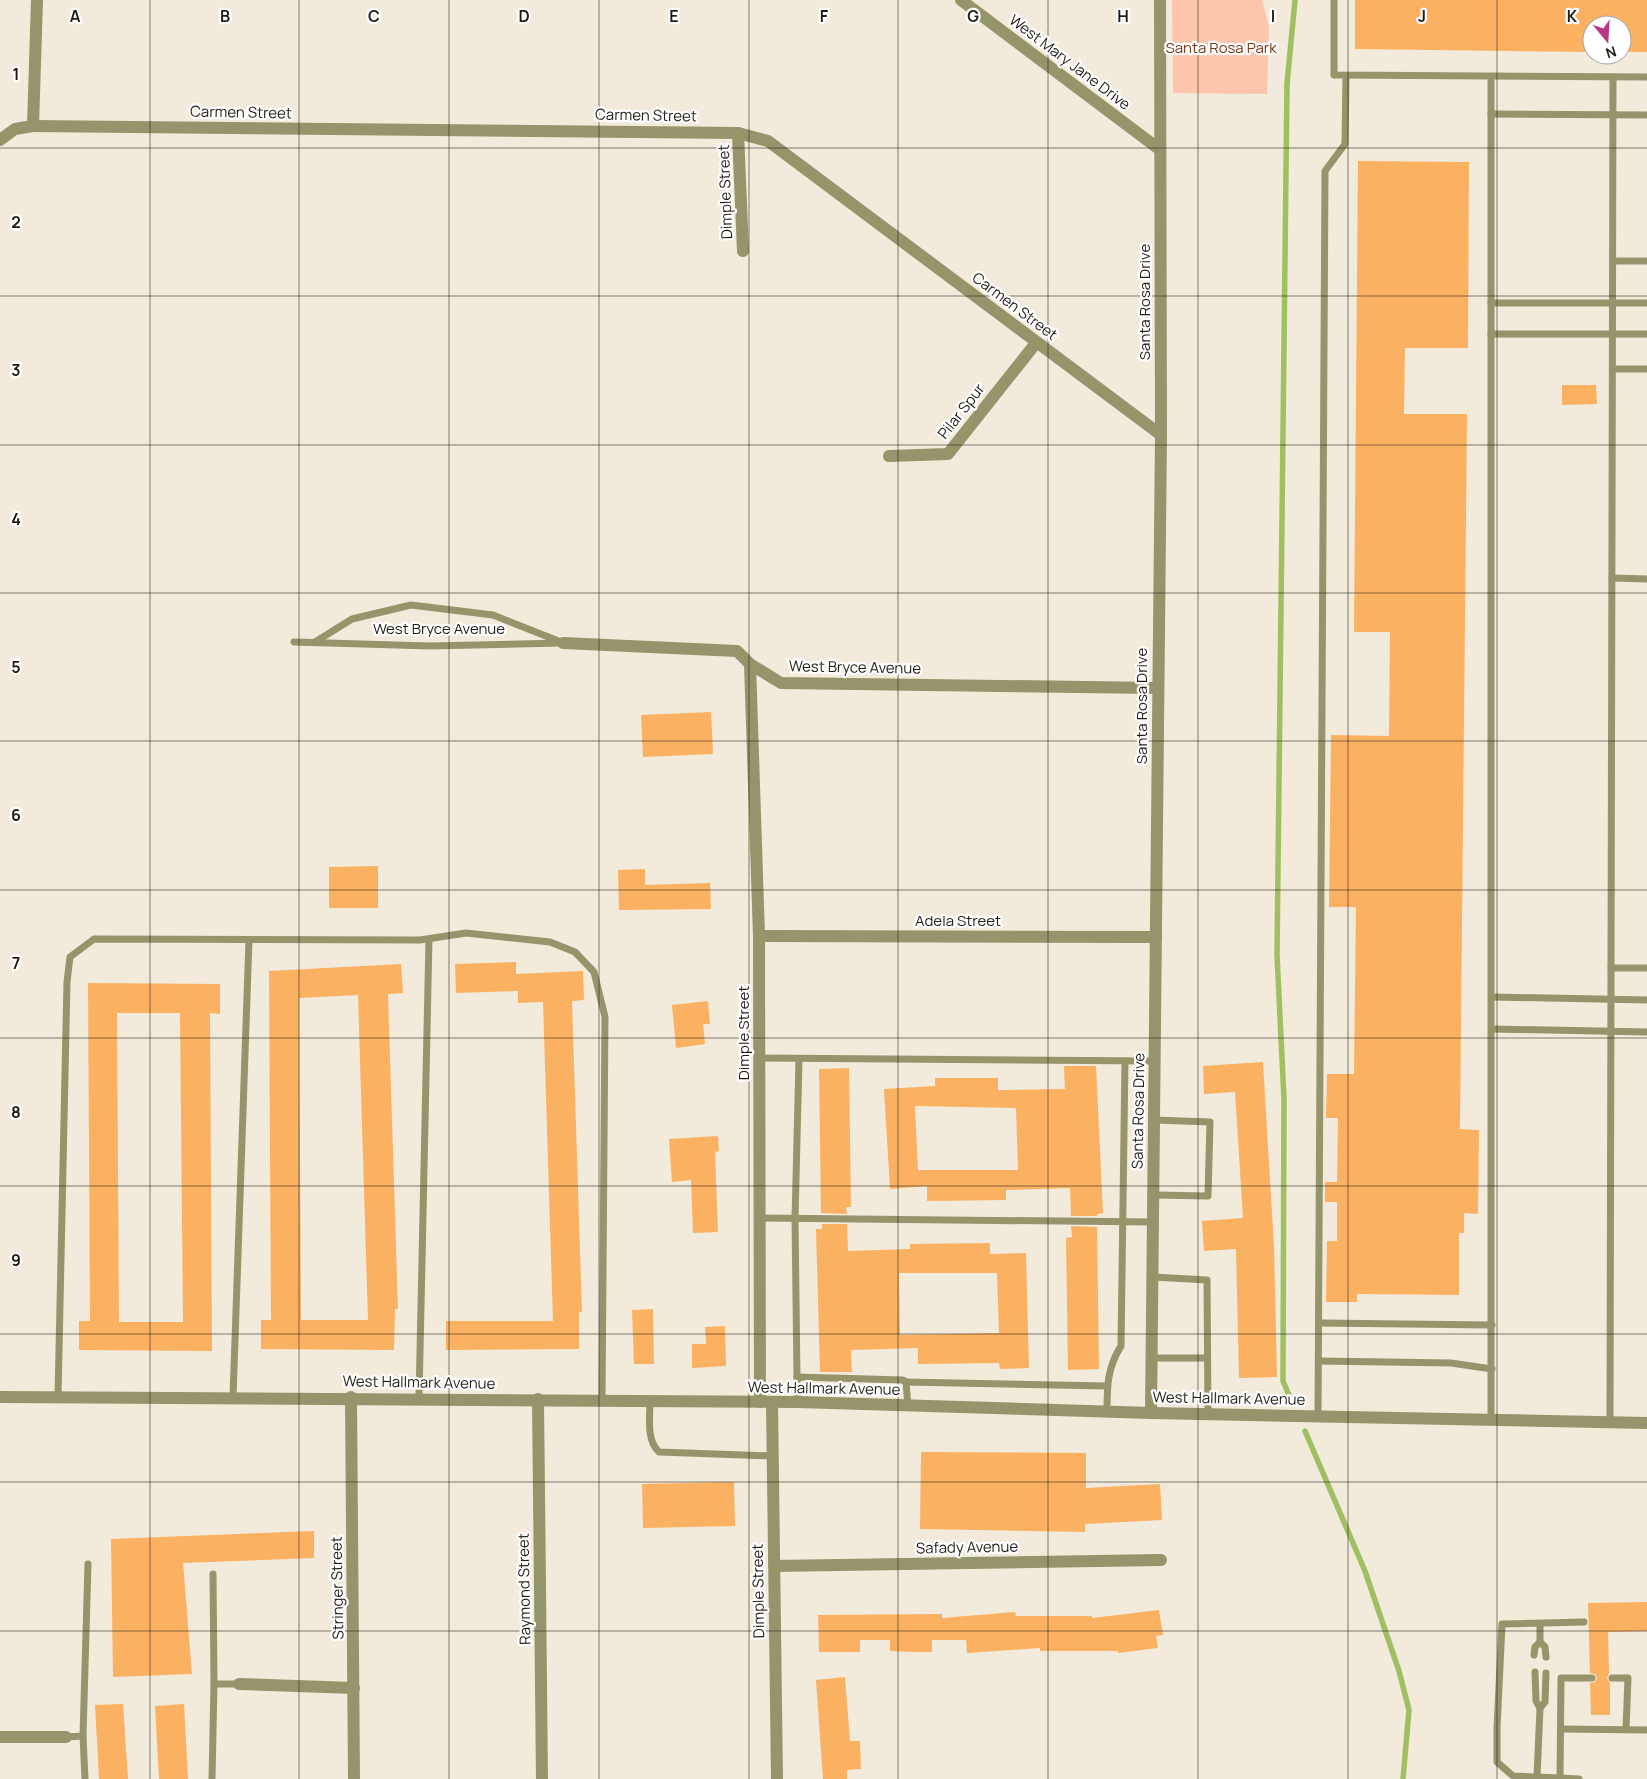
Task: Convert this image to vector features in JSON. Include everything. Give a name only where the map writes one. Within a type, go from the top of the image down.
[{"type":"street","points":[[33,126],[37,0]]},
{"type":"street","name":"West Mary Jane Drive","points":[[961,0],[1160,149]]},
{"type":"street","name":"Santa Rosa Drive","points":[[1151,1413],[1160,435],[1160,0]]},
{"type":"street","name":"Carmen Street","points":[[0,140],[15,129],[33,126],[738,132],[768,141],[1160,435]]},
{"type":"street","name":"Dimple Street","points":[[738,132],[743,251]]},
{"type":"street","name":"Pilar Spur","points":[[889,456],[948,454],[1036,342]]},
{"type":"street","name":"West Bryce Avenue","points":[[564,643],[737,651],[750,664],[781,683],[1157,688]]},
{"type":"street","name":"Dimple Street","points":[[750,664],[759,936],[760,1218],[766,1402],[773,1456],[777,1779]]},
{"type":"street","name":"Adela Street","points":[[759,936],[1156,937]]},
{"type":"street","name":"West Hallmark Avenue","points":[[0,1397],[420,1398],[798,1402],[1107,1412],[1647,1422]]},
{"type":"street","name":"Stringer Street","points":[[351,1398],[354,1779]]},
{"type":"street","name":"Raymond Street","points":[[538,1399],[542,1779]]},
{"type":"street","name":"Safady Avenue","points":[[774,1566],[1160,1560]]},
{"type":"street","points":[[239,1684],[354,1688]]},
{"type":"street","points":[[0,1737],[66,1737]]},
{"type":"lane","points":[[1334,0],[1334,75],[1647,77]]},
{"type":"lane","points":[[1318,1416],[1325,171],[1344,144],[1346,76]]},
{"type":"lane","points":[[1491,76],[1491,1420]]},
{"type":"lane","points":[[1610,1422],[1613,77]]},
{"type":"lane","points":[[1491,114],[1647,115]]},
{"type":"lane","points":[[1613,261],[1647,261]]},
{"type":"lane","points":[[1491,303],[1647,303]]},
{"type":"lane","points":[[1491,334],[1647,334]]},
{"type":"lane","points":[[1612,369],[1647,369]]},
{"type":"lane","points":[[1612,578],[1647,579]]},
{"type":"lane","name":"West Bryce Avenue","points":[[314,642],[352,619],[411,606],[493,615],[564,643]]},
{"type":"lane","name":"West Bryce Avenue","points":[[294,642],[430,646],[564,643]]},
{"type":"lane","points":[[58,1397],[67,982],[70,957],[94,939],[429,939],[466,933],[550,942],[575,952],[594,972],[605,1017],[602,1400]]},
{"type":"lane","points":[[420,1398],[429,939]]},
{"type":"lane","points":[[233,1397],[249,940]]},
{"type":"lane","points":[[1611,968],[1647,968]]},
{"type":"lane","points":[[1492,997],[1647,1000]]},
{"type":"lane","points":[[1492,1029],[1647,1032]]},
{"type":"lane","points":[[759,1058],[1155,1061]]},
{"type":"lane","points":[[798,1402],[795,1219],[799,1058]]},
{"type":"lane","points":[[1107,1412],[1107,1386],[1113,1359],[1121,1346],[1125,1061]]},
{"type":"lane","points":[[1154,1120],[1210,1122],[1208,1196],[1154,1195]]},
{"type":"lane","points":[[760,1218],[1153,1222]]},
{"type":"lane","points":[[1153,1277],[1207,1280],[1208,1414]]},
{"type":"lane","points":[[1319,1323],[1492,1325]]},
{"type":"lane","points":[[1152,1358],[1207,1358]]},
{"type":"lane","points":[[1319,1361],[1451,1363],[1492,1369]]},
{"type":"lane","points":[[797,1377],[906,1382],[1107,1386]]},
{"type":"lane","points":[[906,1382],[908,1406]]},
{"type":"lane","points":[[650,1401],[651,1437],[653,1447],[659,1452],[773,1456]]},
{"type":"lane","points":[[85,1779],[83,1736],[88,1564]]},
{"type":"lane","points":[[212,1779],[214,1684],[213,1574]]},
{"type":"lane","points":[[1580,1779],[1513,1776],[1497,1762],[1497,1728],[1502,1624],[1584,1622]]},
{"type":"lane","points":[[1534,1655],[1535,1647],[1540,1642],[1540,1624]]},
{"type":"lane","points":[[1540,1642],[1545,1647],[1546,1657]]},
{"type":"lane","points":[[1535,1672],[1536,1701],[1540,1708],[1537,1777]]},
{"type":"lane","points":[[1540,1708],[1545,1702],[1546,1672]]},
{"type":"lane","points":[[1560,1778],[1561,1678],[1592,1678]]},
{"type":"lane","points":[[1612,1678],[1628,1678],[1626,1729]]},
{"type":"lane","points":[[214,1684],[239,1684]]},
{"type":"lane","points":[[1561,1730],[1647,1730]]},
{"type":"lane","points":[[66,1737],[83,1736]]},
{"type":"green space","name":"Santa Rosa Park","points":[[1172,0],[1262,0],[1269,27],[1267,94],[1173,93]]},
{"type":"building","points":[[1355,0],[1647,0],[1647,52],[1632,52],[1632,15],[1582,15],[1582,52],[1355,49]]},
{"type":"building","points":[[1358,161],[1469,162],[1468,348],[1405,348],[1404,414],[1467,414],[1460,1129],[1479,1130],[1478,1214],[1464,1213],[1464,1233],[1459,1233],[1459,1295],[1357,1294],[1357,1302],[1326,1302],[1327,1241],[1337,1241],[1337,1202],[1325,1202],[1325,1182],[1337,1182],[1338,1118],[1326,1118],[1327,1074],[1354,1074],[1356,907],[1329,907],[1331,735],[1389,736],[1390,632],[1354,632]]},
{"type":"building","points":[[1562,385],[1596,385],[1597,404],[1562,405]]},
{"type":"building","points":[[711,712],[713,754],[643,757],[641,715]]},
{"type":"building","points":[[378,866],[378,908],[329,908],[329,867]]},
{"type":"building","points":[[645,869],[645,885],[710,883],[711,909],[619,910],[618,870]]},
{"type":"building","points":[[516,962],[516,974],[583,971],[584,1000],[572,1001],[582,1312],[579,1312],[579,1349],[446,1350],[446,1321],[553,1321],[543,1002],[518,1003],[518,991],[456,993],[455,964]]},
{"type":"building","points":[[401,964],[403,993],[388,994],[398,1309],[395,1309],[394,1350],[261,1349],[261,1320],[271,1320],[269,971]],"holes":[[[358,995],[368,1320],[301,1320],[299,998]]]},
{"type":"building","points":[[88,983],[220,984],[220,1014],[210,1013],[212,1351],[79,1350],[79,1321],[90,1321]],"holes":[[[117,1013],[180,1013],[183,1322],[119,1322]]]},
{"type":"building","points":[[708,1001],[710,1024],[703,1024],[705,1044],[676,1048],[672,1005]]},
{"type":"building","points":[[1263,1062],[1274,1247],[1277,1377],[1239,1378],[1236,1249],[1204,1251],[1202,1221],[1243,1218],[1235,1092],[1204,1094],[1203,1066]]},
{"type":"building","points":[[1064,1066],[1096,1066],[1103,1213],[1097,1214],[1097,1216],[1071,1216],[1070,1188],[1006,1190],[1006,1200],[927,1201],[927,1186],[890,1189],[884,1089],[935,1086],[935,1078],[998,1078],[998,1090],[1065,1089]],"holes":[[[915,1106],[1016,1108],[1018,1170],[918,1170]]]},
{"type":"building","points":[[849,1068],[851,1207],[846,1207],[847,1214],[821,1213],[819,1069]]},
{"type":"building","points":[[718,1136],[719,1151],[715,1152],[718,1232],[693,1233],[691,1180],[672,1182],[669,1139]]},
{"type":"building","points":[[822,1224],[847,1224],[848,1251],[910,1249],[910,1244],[990,1243],[990,1254],[1026,1253],[1029,1368],[1000,1369],[999,1363],[918,1364],[918,1348],[851,1350],[852,1372],[820,1372],[816,1229],[822,1229]],"holes":[[[899,1273],[997,1273],[999,1333],[900,1335]]]},
{"type":"building","points":[[1071,1226],[1097,1227],[1099,1369],[1068,1370],[1066,1238],[1072,1237]]},
{"type":"building","points":[[653,1309],[654,1364],[634,1364],[632,1310]]},
{"type":"building","points":[[725,1326],[726,1366],[692,1368],[692,1344],[706,1344],[705,1327]]},
{"type":"building","points":[[921,1452],[1086,1453],[1086,1488],[1160,1484],[1162,1520],[1085,1524],[1085,1532],[920,1529]]},
{"type":"building","points":[[734,1482],[735,1526],[643,1528],[642,1484]]},
{"type":"building","points":[[314,1531],[314,1558],[183,1563],[192,1674],[113,1677],[111,1539]]},
{"type":"building","points":[[1647,1602],[1647,1631],[1608,1632],[1609,1673],[1607,1678],[1610,1683],[1610,1715],[1591,1715],[1590,1683],[1595,1682],[1597,1678],[1595,1674],[1590,1673],[1588,1603]]},
{"type":"building","points":[[1159,1610],[1163,1635],[1156,1636],[1158,1648],[1118,1653],[1118,1651],[1040,1651],[1040,1648],[967,1653],[966,1640],[932,1640],[932,1652],[890,1651],[890,1640],[860,1640],[860,1652],[819,1652],[818,1615],[942,1614],[942,1618],[1015,1612],[1016,1616],[1092,1616],[1092,1618]]},
{"type":"building","points":[[845,1677],[850,1741],[860,1741],[861,1769],[847,1770],[847,1779],[823,1779],[816,1680]]},
{"type":"building","points":[[123,1704],[128,1779],[99,1779],[95,1705]]},
{"type":"building","points":[[184,1704],[188,1779],[159,1779],[155,1706]]},
{"type":"waterway","points":[[1291,1400],[1283,1381],[1284,1099],[1277,955],[1287,84],[1295,0]]},
{"type":"waterway","points":[[1305,1431],[1365,1571],[1399,1671],[1409,1710],[1403,1779]]}]
